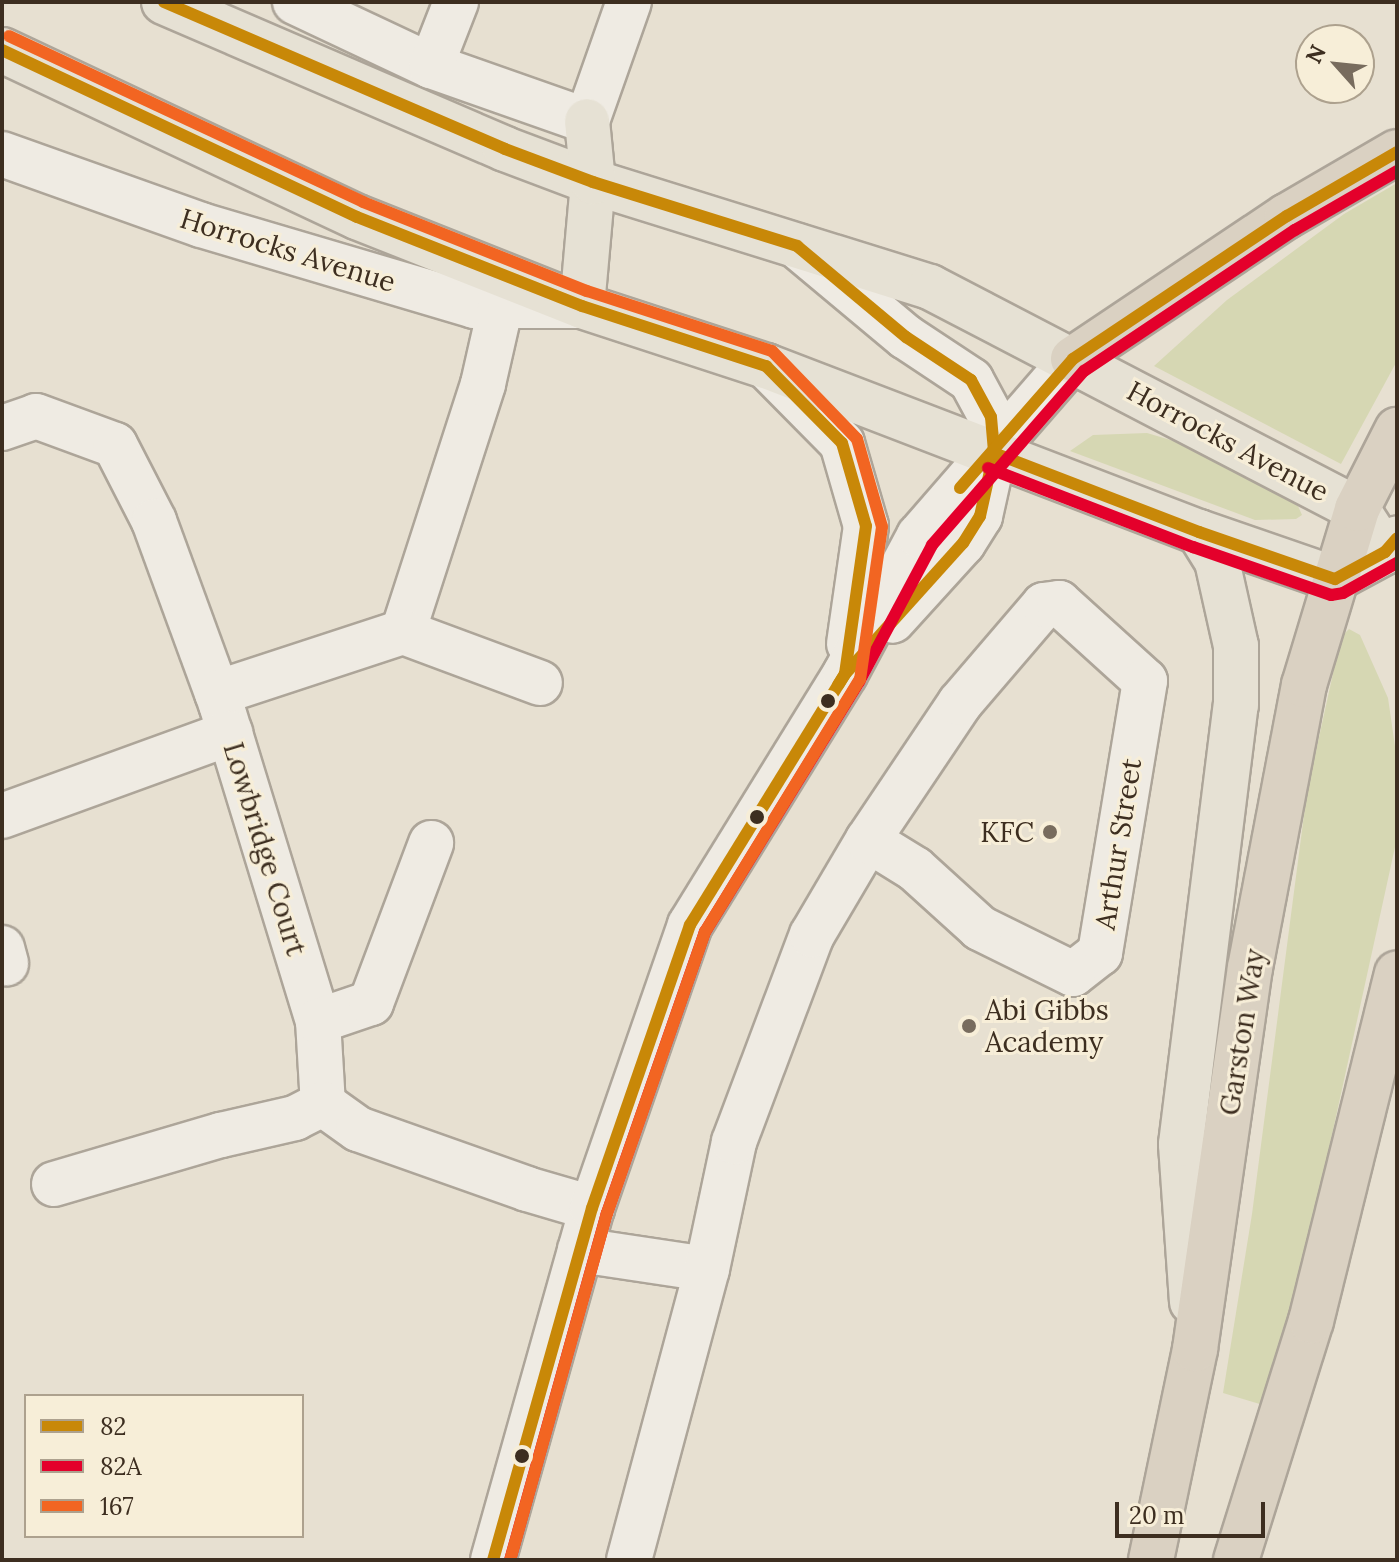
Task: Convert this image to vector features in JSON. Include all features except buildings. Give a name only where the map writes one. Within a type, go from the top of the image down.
[{"type":"highway","points":[[1073,359],[1287,216],[1397,152]]},
{"type":"highway","name":"Garston Way","points":[[1151,1560],[1195,1349],[1250,968],[1304,685],[1357,509],[1397,430]]},
{"type":"highway","points":[[1236,1560],[1311,1321],[1397,973]]},
{"type":"main road","name":"Horrocks Avenue","points":[[164,2],[505,149],[593,182],[930,287],[1357,509]]},
{"type":"main road","name":"Horrocks Avenue","points":[[2,50],[357,217],[582,306],[766,366],[1199,532],[1335,579]]},
{"type":"main road","points":[[582,306],[593,182],[587,121]]},
{"type":"main road","points":[[1335,579],[1393,554],[1357,509]]},
{"type":"main road","points":[[1195,1349],[1181,1144],[1236,705],[1236,646],[1217,561],[1199,532]]},
{"type":"street","points":[[295,2],[431,66],[587,121],[629,2]]},
{"type":"street","points":[[431,66],[456,2]]},
{"type":"street","name":"Horrocks Avenue","points":[[2,154],[201,225],[474,306],[500,309],[582,306]]},
{"type":"street","points":[[797,246],[906,337],[971,380],[991,417],[994,453]]},
{"type":"street","points":[[403,632],[483,384],[500,309]]},
{"type":"street","points":[[493,1560],[592,1208],[690,925],[845,674],[919,536],[1073,359]]},
{"type":"street","points":[[766,366],[842,443],[866,526],[845,674]]},
{"type":"street","name":"Lowbridge Court","points":[[2,428],[36,416],[115,445],[154,521],[223,713],[318,1021],[323,1104]]},
{"type":"street","name":"Arthur Street","points":[[1059,603],[1145,681],[1100,953],[1073,974],[980,928],[915,869],[868,840],[960,703],[1044,605],[1059,603]]},
{"type":"street","points":[[2,816],[403,632],[540,683]]},
{"type":"street","points":[[629,1560],[707,1269],[734,1142],[812,935],[868,840]]},
{"type":"street","points":[[318,1021],[371,1003],[431,843]]},
{"type":"street","points":[[54,1184],[221,1135],[295,1118],[323,1104],[358,1129],[527,1189],[592,1208]]},
{"type":"street","points":[[580,1250],[707,1269]]},
{"type":"green space","points":[[1397,183],[1397,361],[1341,464],[1154,366],[1227,300],[1344,214]]},
{"type":"green space","points":[[1147,433],[1194,447],[1298,506],[1302,515],[1296,519],[1255,520],[1070,451],[1093,435]]},
{"type":"green space","points":[[1349,629],[1360,635],[1388,698],[1397,760],[1397,838],[1307,1249],[1263,1405],[1223,1393],[1252,1214],[1307,792],[1341,637]]},
{"type":"transit line","name":"82","points":[[164,2],[505,149],[593,182],[797,246],[906,337],[971,380],[991,417],[994,453],[980,516],[963,543],[845,674],[690,925],[592,1208],[493,1560]]},
{"type":"transit line","name":"167","points":[[9,36],[363,202],[587,291],[772,351],[857,439],[882,527],[860,679],[705,932],[607,1213],[510,1560]]},
{"type":"transit line","name":"82","points":[[2,50],[357,217],[582,306],[766,366],[842,443],[866,526],[845,674],[838,685]]},
{"type":"transit line","name":"82","points":[[960,488],[1073,359],[1287,216],[1397,152]]},
{"type":"transit line","name":"82A","points":[[510,1560],[607,1213],[705,932],[859,682],[932,545],[1084,371],[1295,230],[1397,171]]},
{"type":"transit line","name":"82","points":[[994,453],[1199,532],[1335,579],[1385,552],[1397,538]]},
{"type":"transit line","name":"82A","points":[[988,468],[1193,547],[1331,595],[1343,593],[1397,563]]},
{"type":"place","name":"KFC","points":[[1050,832]]},
{"type":"place","name":"Abi Gibbs Academy","points":[[969,1026]]}]
